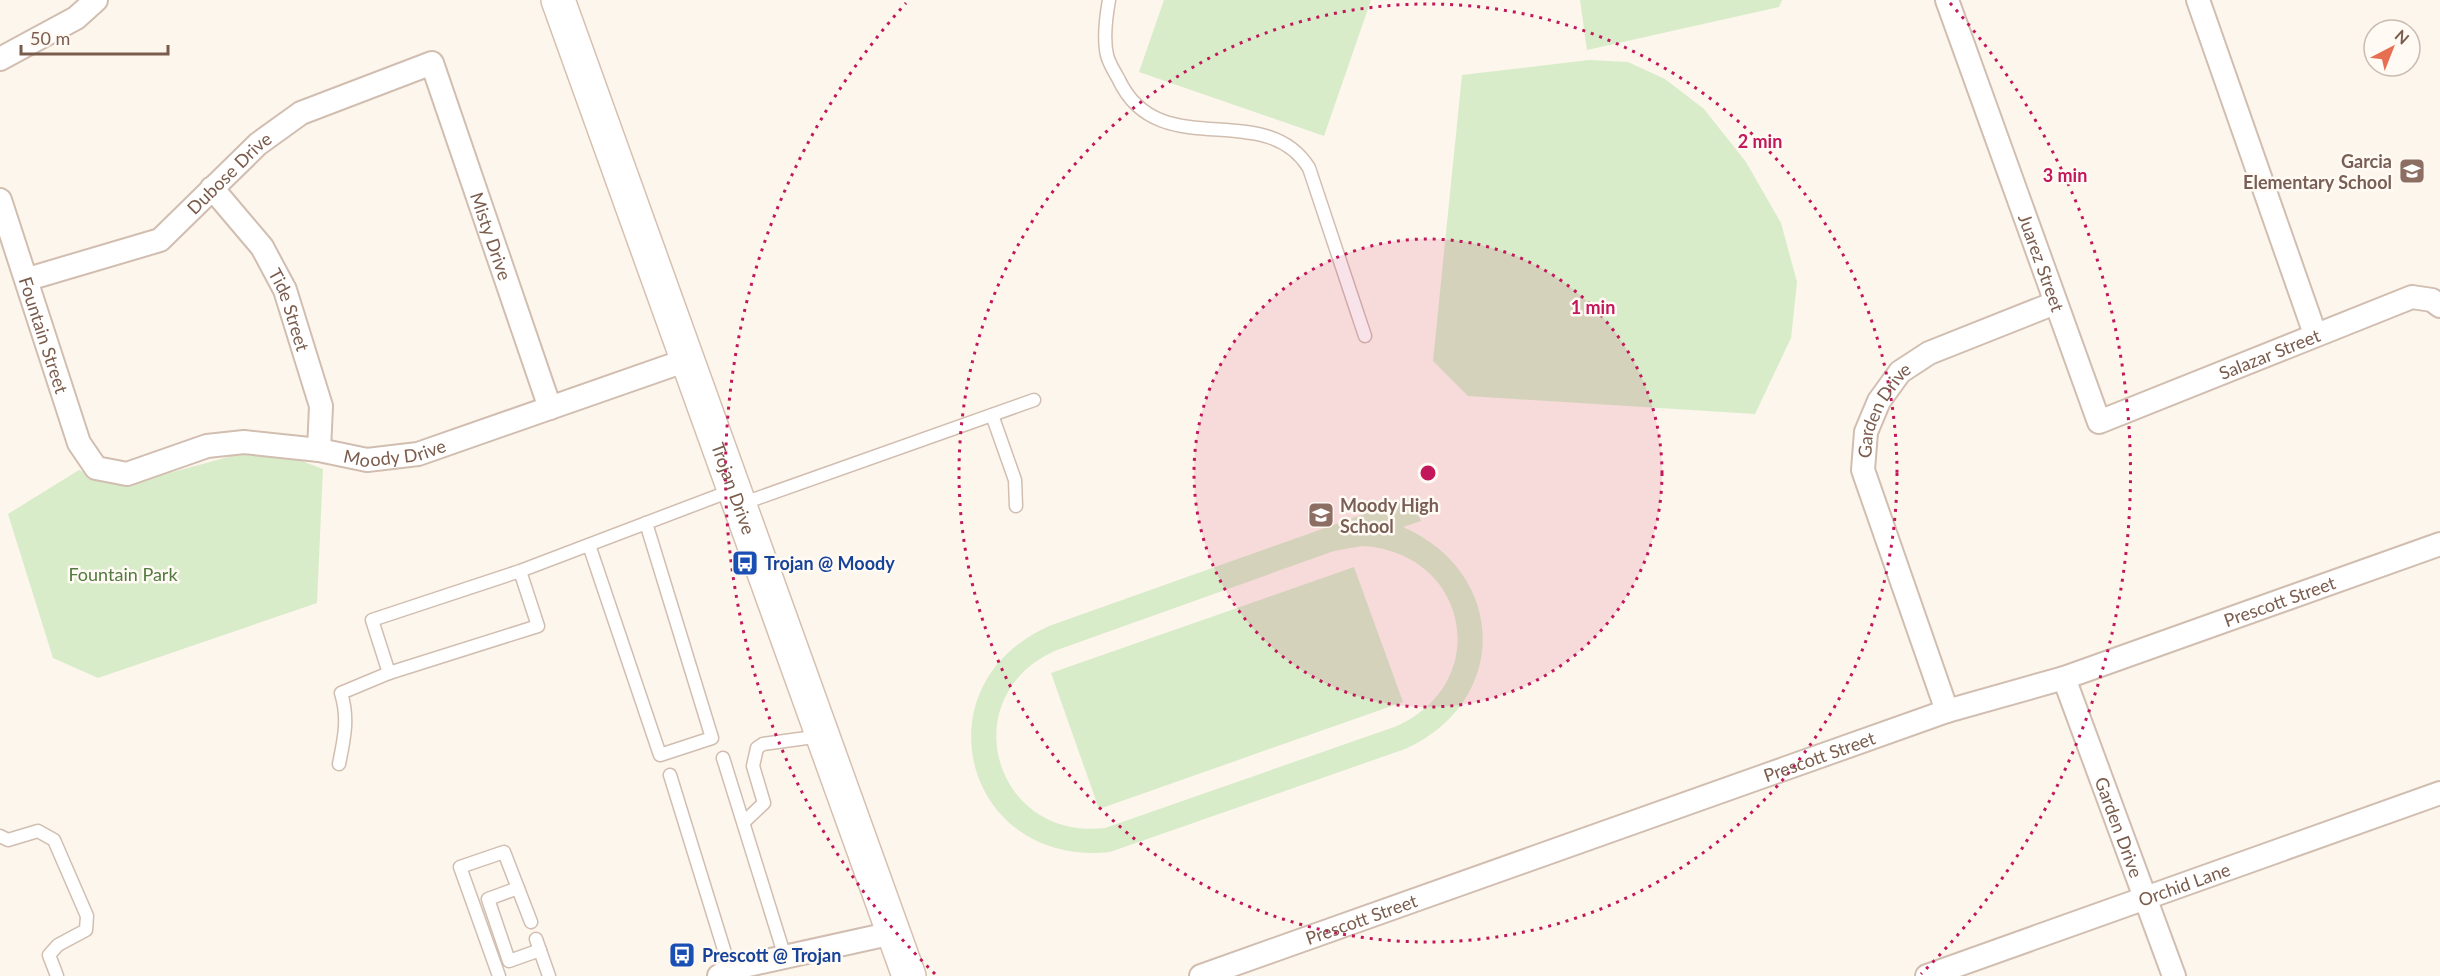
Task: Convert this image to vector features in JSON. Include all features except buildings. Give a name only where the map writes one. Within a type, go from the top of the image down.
[{"type":"street","points":[[0,59],[76,18],[96,0]]},
{"type":"street","name":"Trojan Drive","points":[[558,0],[909,976]]},
{"type":"street","name":"Juarez Street","points":[[1947,0],[2099,422]]},
{"type":"street","points":[[2198,0],[2315,334]]},
{"type":"street","name":"Dubose Drive","points":[[27,279],[160,240],[258,144],[301,113],[432,63]]},
{"type":"street","name":"Misty Drive","points":[[432,63],[550,408]]},
{"type":"street","name":"Tide Street","points":[[212,188],[262,247],[285,290],[321,406],[319,450]]},
{"type":"street","name":"Fountain Street","points":[[0,200],[79,443],[96,468]]},
{"type":"street","name":"Salazar Street","points":[[2099,422],[2412,297],[2432,300],[2440,306]]},
{"type":"street","name":"Garden Drive","points":[[1947,711],[1863,470],[1866,432],[1879,401],[1900,372],[1929,353],[2055,303]]},
{"type":"street","name":"Moody Drive","points":[[96,468],[127,474],[207,446],[244,442],[319,450],[367,460],[418,454],[687,360]]},
{"type":"street","name":"Prescott Street","points":[[1201,976],[1947,711],[2064,678],[2440,544]]},
{"type":"street","name":"Garden Drive","points":[[2064,678],[2174,976]]},
{"type":"street","name":"Orchid Lane","points":[[1927,976],[2440,793]]},
{"type":"street","points":[[725,973],[893,933]]},
{"type":"lane","points":[[1108,0],[1105,24],[1107,55],[1122,86],[1147,114],[1168,123],[1196,129],[1253,131],[1275,138],[1291,147],[1303,158],[1309,168],[1365,336]]},
{"type":"lane","points":[[389,673],[372,621],[520,571],[646,523],[737,497],[1034,400]]},
{"type":"lane","points":[[992,415],[1015,480],[1016,506]]},
{"type":"lane","points":[[589,544],[660,755],[712,738],[646,523]]},
{"type":"lane","points":[[339,765],[347,727],[341,693],[389,673],[538,626],[520,571]]},
{"type":"lane","points":[[744,822],[764,803],[753,766],[757,748],[763,744],[822,736]]},
{"type":"lane","points":[[723,758],[785,957]]},
{"type":"lane","points":[[670,775],[725,973]]},
{"type":"lane","points":[[0,836],[8,840],[38,831],[54,840],[87,916],[86,930],[58,945],[49,955],[57,976]]},
{"type":"lane","points":[[499,976],[460,867],[504,852],[531,922]]},
{"type":"lane","points":[[518,888],[488,899],[509,960],[538,944],[549,976]]},
{"type":"green space","points":[[1164,0],[1371,0],[1324,136],[1139,72]]},
{"type":"green space","points":[[1580,0],[1782,0],[1779,7],[1587,50]]},
{"type":"green space","points":[[1589,60],[1628,62],[1665,79],[1704,109],[1746,162],[1781,223],[1797,282],[1791,338],[1755,414],[1468,396],[1433,361],[1462,75]]},
{"type":"green space","name":"Fountain Park","points":[[239,454],[286,455],[323,469],[317,603],[98,678],[53,658],[8,514],[79,470],[113,484],[140,481]]},
{"type":"green space","points":[[1412,497],[1421,521],[1403,527],[1438,548],[1462,574],[1477,605],[1483,638],[1478,670],[1464,701],[1439,728],[1405,749],[1110,852],[1061,849],[1021,832],[992,803],[975,768],[971,728],[982,689],[1007,654],[1049,626]],"holes":[[[1362,546],[1398,554],[1426,570],[1446,594],[1456,622],[1457,651],[1448,680],[1428,706],[1397,726],[1105,828],[1066,826],[1035,812],[1013,789],[1000,761],[997,730],[1004,699],[1024,671],[1057,650],[1334,551]]]},
{"type":"green space","points":[[1354,567],[1403,702],[1099,809],[1051,673]]},
{"type":"place","name":"Garcia Elementary School","points":[[2412,171]]},
{"type":"place","name":"Moody High School","points":[[1321,515]]},
{"type":"place","name":"Trojan @ Moody","points":[[745,563]]},
{"type":"place","name":"Prescott @ Trojan","points":[[682,955]]}]
